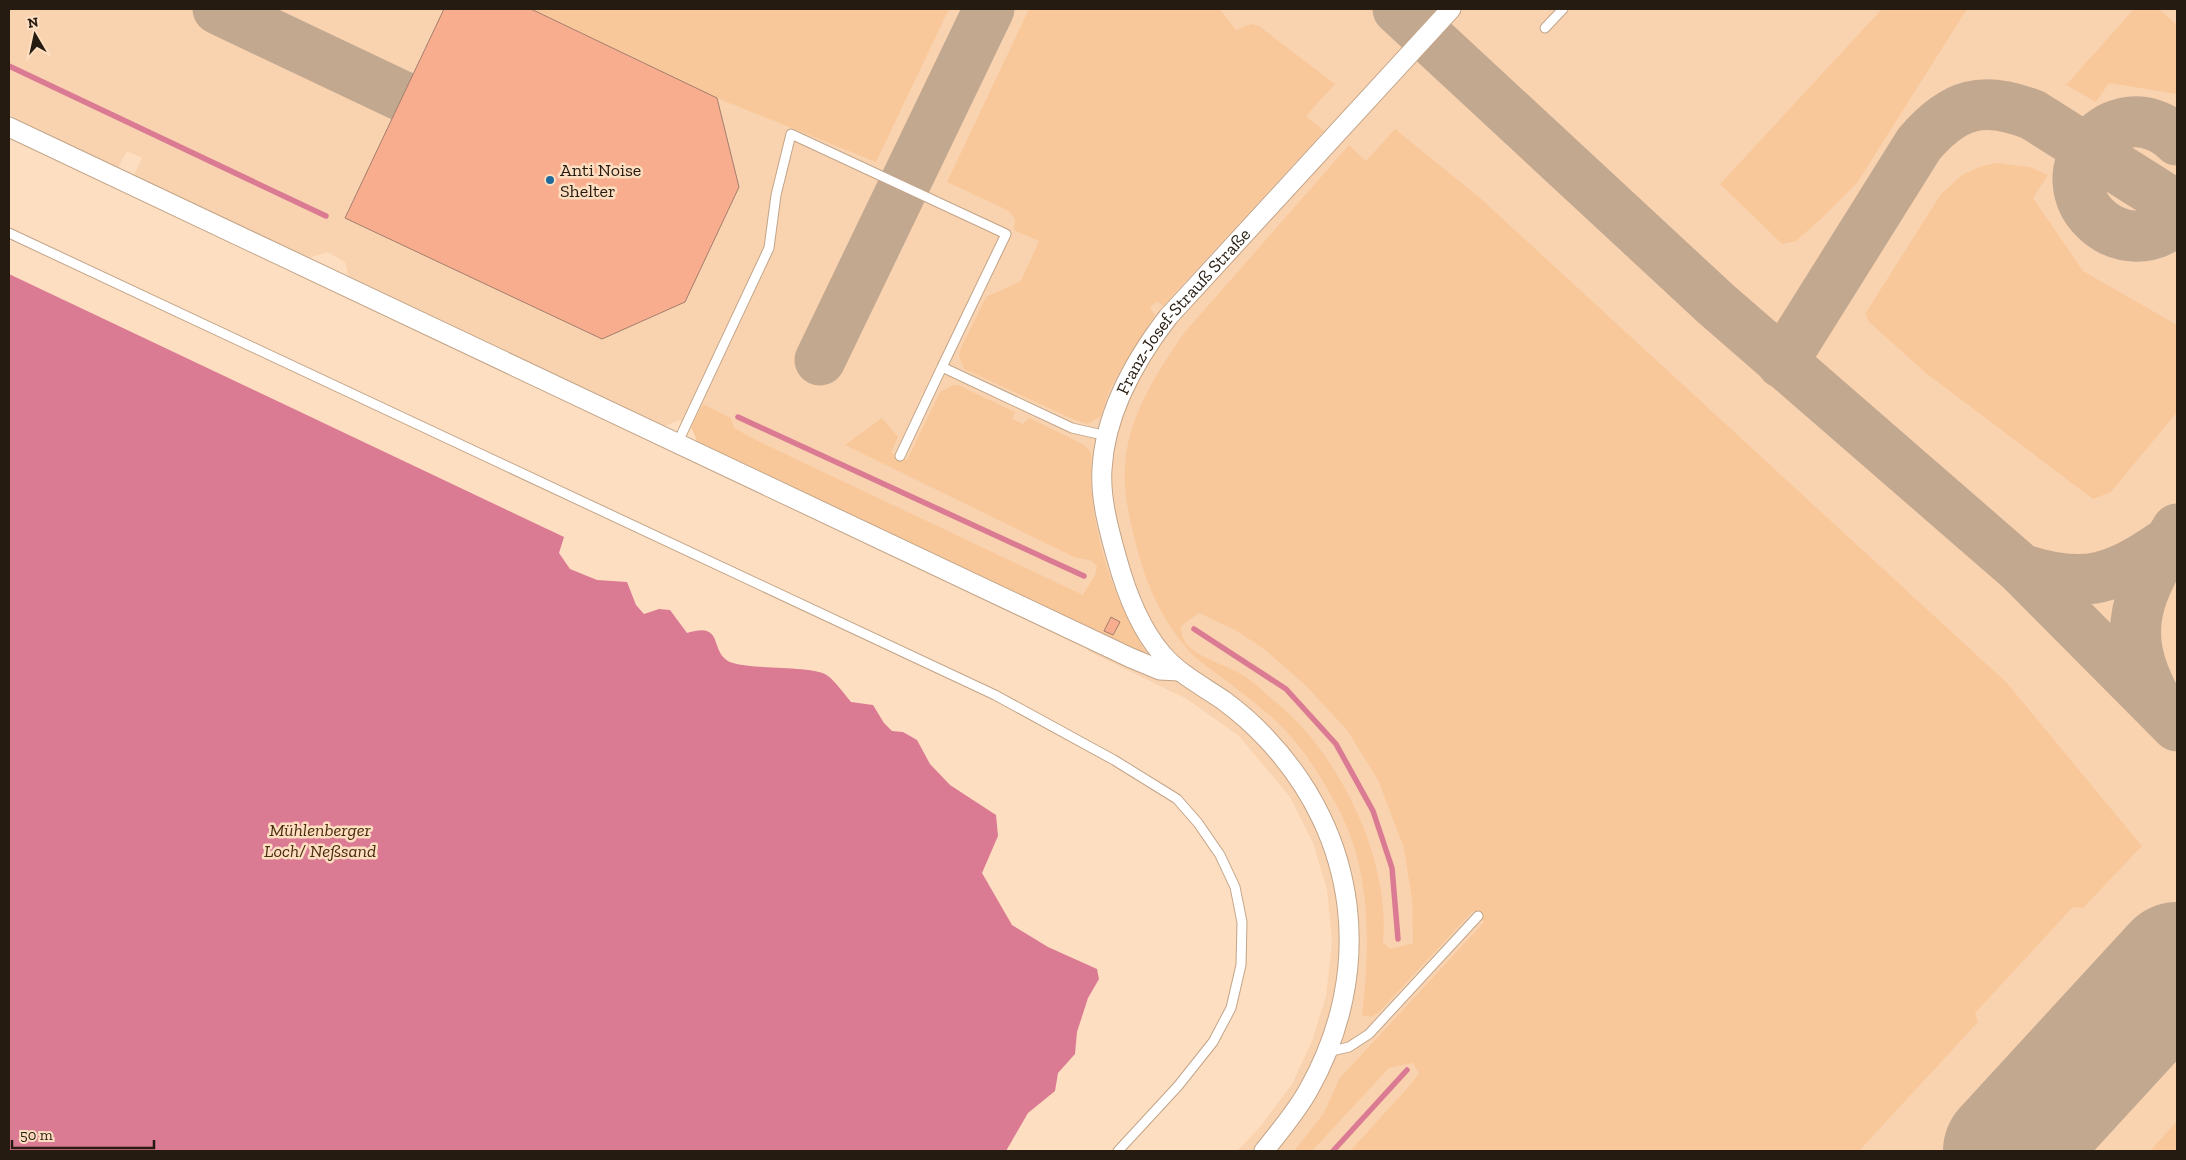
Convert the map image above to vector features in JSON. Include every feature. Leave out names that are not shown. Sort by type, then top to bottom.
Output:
[{"type":"street","name":"Franz-Josef-Strauß Straße","points":[[1180,672],[1153,642],[1133,606],[1123,581],[1102,492],[1101,470],[1107,436],[1124,387],[1141,356],[1168,317],[1451,9]]},
{"type":"street","points":[[9,127],[1131,658],[1160,670],[1180,672],[1233,708],[1281,754],[1306,788],[1330,838],[1345,888],[1350,945],[1342,1006],[1327,1052],[1308,1091],[1264,1151]]},
{"type":"lane","points":[[1546,28],[1563,9]]},
{"type":"lane","points":[[677,444],[769,248],[776,195],[791,134],[1006,234],[900,456]]},
{"type":"lane","points":[[9,233],[995,695],[1114,760],[1177,799],[1220,855],[1234,887],[1242,922],[1241,965],[1231,1008],[1213,1042],[1178,1086],[1118,1151]]},
{"type":"lane","points":[[942,367],[1072,428],[1107,436]]},
{"type":"lane","points":[[1327,1052],[1349,1047],[1370,1034],[1478,916]]},
{"type":"shaded area","points":[[9,9],[2177,9],[2177,1151],[1237,1151],[1260,1127],[1292,1084],[1312,1041],[1326,996],[1332,942],[1327,890],[1313,843],[1290,797],[1239,736],[1187,699],[1088,651],[1093,639],[695,426],[680,420],[665,426],[348,276],[345,262],[327,252],[309,258],[134,175],[142,158],[127,151],[118,168],[9,115]]},
{"type":"shaded area","points":[[531,9],[949,9],[876,162],[717,98]]},
{"type":"shaded area","points":[[1029,9],[1220,9],[1236,30],[1251,24],[1259,26],[1335,84],[1306,116],[1324,131],[1163,306],[1157,301],[1150,308],[1155,315],[1109,391],[1101,416],[1088,424],[1075,420],[964,369],[959,356],[960,350],[986,297],[1021,281],[1039,241],[1014,230],[1015,219],[1009,211],[947,182]]},
{"type":"shaded area","points":[[1882,9],[1967,9],[1857,183],[1796,241],[1782,244],[1720,184]]},
{"type":"shaded area","points":[[2134,9],[2159,9],[2177,25],[2177,94],[2109,83],[2096,102],[2066,85]]},
{"type":"shaded area","points":[[1395,129],[1480,198],[2006,682],[2142,846],[2083,908],[2073,907],[1975,1013],[1978,1022],[1859,1151],[1350,1151],[1419,1073],[1413,1063],[1389,1068],[1312,1151],[1294,1151],[1324,1113],[1339,1079],[1484,922],[1473,911],[1378,1013],[1371,1017],[1362,1016],[1365,989],[1366,909],[1357,856],[1348,831],[1323,781],[1299,746],[1280,724],[1193,655],[1172,629],[1152,592],[1138,552],[1126,500],[1125,467],[1131,431],[1137,413],[1154,380],[1184,333],[1349,145],[1366,161]],"holes":[[[1199,613],[1235,630],[1264,649],[1305,685],[1347,730],[1378,780],[1404,848],[1412,900],[1413,943],[1390,949],[1383,942],[1383,911],[1379,878],[1370,845],[1357,812],[1341,780],[1322,751],[1301,726],[1250,680],[1189,647],[1181,632],[1181,626]]]},
{"type":"shaded area","points":[[1996,163],[2030,167],[2048,175],[2033,198],[2083,271],[2177,325],[2177,412],[2111,492],[2093,499],[1927,374],[1869,322],[1865,314],[1941,194],[1962,175],[1979,167]]},
{"type":"shaded area","name":"Mühlenberger Loch/ Neßsand","points":[[9,274],[564,537],[559,553],[570,569],[597,580],[627,582],[636,605],[644,614],[659,609],[670,610],[687,633],[699,630],[707,631],[712,635],[720,653],[725,659],[733,663],[811,670],[828,676],[851,702],[873,705],[884,723],[892,731],[903,732],[917,740],[930,764],[950,785],[996,815],[998,836],[982,873],[1012,925],[1048,947],[1097,969],[1099,979],[1088,998],[1077,1032],[1075,1054],[1058,1073],[1055,1091],[1028,1113],[1006,1151],[9,1151]]},
{"type":"shaded area","points":[[953,385],[958,385],[1015,412],[1012,419],[1023,424],[1029,418],[1083,444],[1091,452],[1091,483],[1094,510],[1103,553],[1109,574],[1126,616],[1148,656],[698,443],[691,427],[703,404],[731,418],[734,428],[758,441],[1083,595],[1095,575],[1097,566],[1092,561],[1074,557],[845,445],[882,418],[898,437],[891,453],[907,460],[940,392]]},
{"type":"shaded area","points":[[2177,1121],[2177,1151],[2150,1151]]},
{"type":"building","name":"Anti Noise Shelter","points":[[444,9],[531,9],[717,98],[739,187],[685,302],[602,339],[345,218]]},
{"type":"building","points":[[1111,617],[1120,622],[1113,635],[1104,631]]},
{"type":"waterway","points":[[9,66],[326,216]]},
{"type":"waterway","points":[[738,417],[1084,576]]},
{"type":"waterway","points":[[1194,629],[1286,689],[1336,744],[1373,811],[1392,868],[1398,939]]},
{"type":"waterway","points":[[1333,1151],[1407,1070]]},
{"type":"taxiway","points":[[218,9],[465,126]]},
{"type":"taxiway","points":[[820,360],[989,9]]},
{"type":"taxiway","points":[[1398,9],[1716,304],[2021,569],[2177,726]]},
{"type":"taxiway","points":[[1782,363],[1919,144],[1945,119],[1957,112],[1970,107],[1999,105],[2033,115],[2177,206]]},
{"type":"taxiway","points":[[2177,140],[2160,127],[2146,123],[2132,122],[2110,128],[2101,134],[2090,146],[2080,167],[2079,188],[2086,207],[2099,222],[2116,232],[2136,236],[2157,232],[2177,219]]},
{"type":"taxiway","points":[[2156,700],[2144,675],[2137,652],[2135,631],[2143,592],[2152,572],[2177,529]]},
{"type":"taxiway","points":[[2021,569],[2044,576],[2064,579],[2083,580],[2100,577],[2134,564],[2171,540]]},
{"type":"runway","points":[[2007,1151],[2177,966]]},
{"type":"place","name":"Anti Noise Shelter","points":[[550,180]]}]
